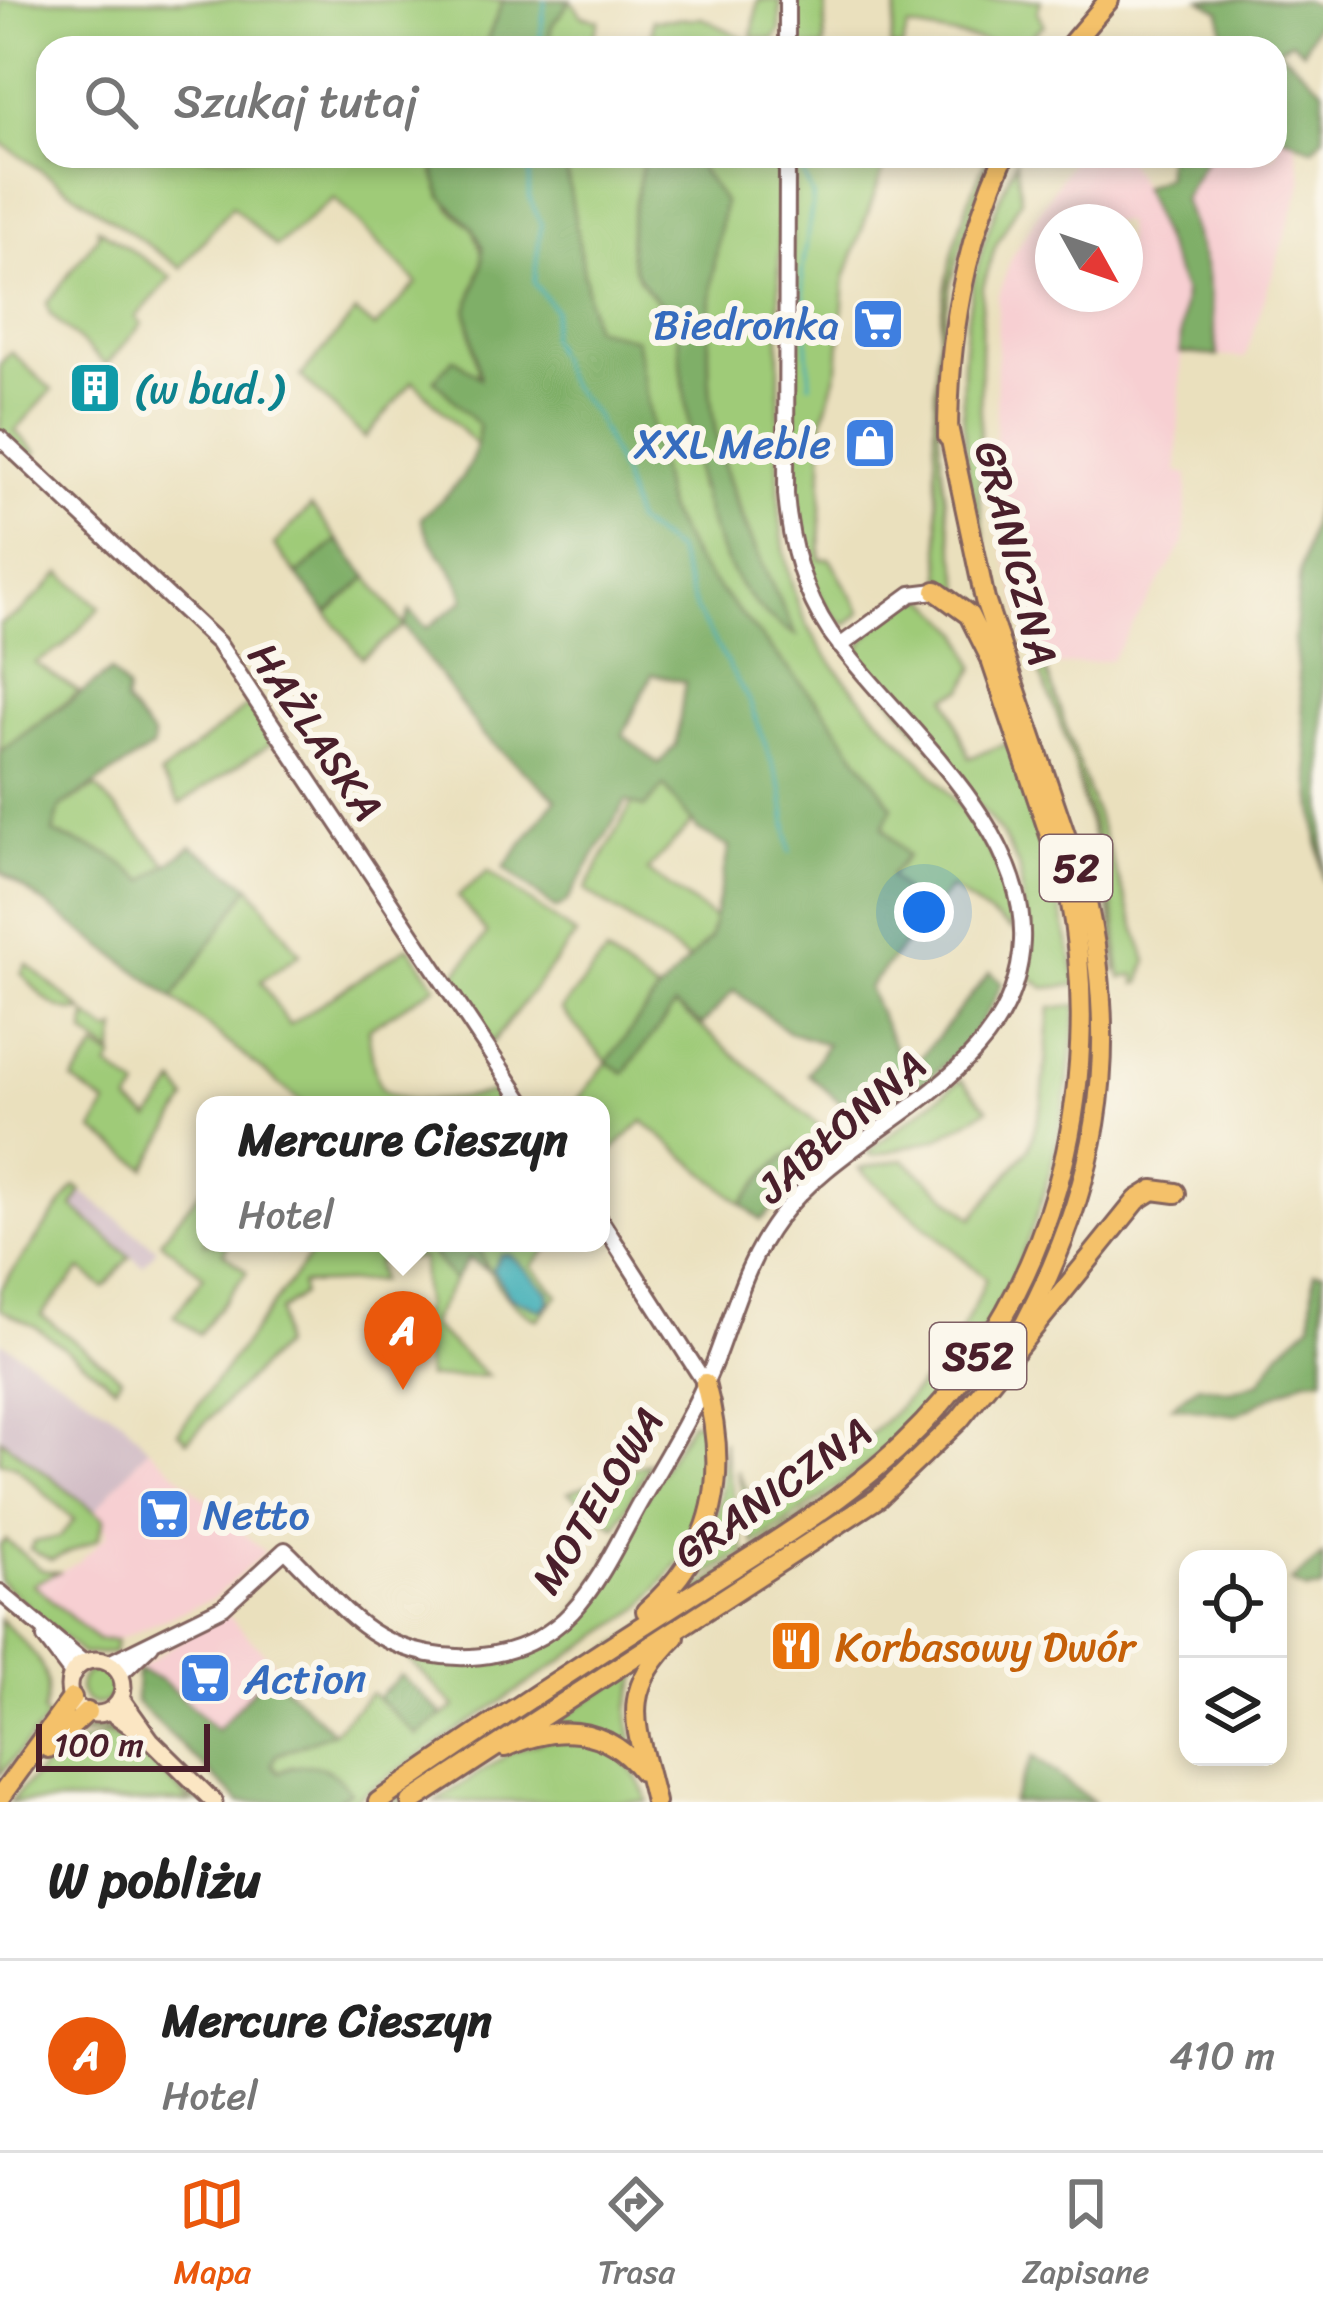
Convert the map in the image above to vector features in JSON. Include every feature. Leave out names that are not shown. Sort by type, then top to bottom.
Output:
[{"type":"highway","points":[[1078,36],[1109,0]]},
{"type":"highway","name":"GRANICZNA","points":[[378,1802],[870,1473],[932,1414],[981,1351],[1037,1246],[1074,1121],[1084,1018],[1069,892],[992,661],[952,507],[948,426],[961,283],[1000,168]]},
{"type":"highway","name":"GRANICZNA","points":[[411,1802],[878,1498],[947,1434],[1006,1358],[1053,1275],[1077,1210],[1098,1112],[1104,1030],[1095,938],[1084,890],[985,600],[948,426]]},
{"type":"highway","points":[[936,591],[969,615],[992,661]]},
{"type":"highway","points":[[1006,1358],[1137,1200],[1153,1190],[1176,1193]]},
{"type":"highway","points":[[597,1654],[672,1589],[694,1558],[717,1495],[716,1425],[705,1383]]},
{"type":"highway","points":[[689,1417],[704,1416],[716,1425]]},
{"type":"highway","points":[[653,1793],[635,1737],[638,1688],[659,1654],[713,1604]]},
{"type":"highway","points":[[0,1797],[72,1698]]},
{"type":"highway","points":[[17,1775],[105,1709]]},
{"type":"highway","points":[[462,1766],[524,1739],[581,1732],[619,1748],[653,1793]]},
{"type":"main road","points":[[105,1709],[115,1669],[78,1669],[72,1698],[105,1709],[151,1739],[214,1802]]},
{"type":"street","points":[[787,0],[787,36]]},
{"type":"street","points":[[787,168],[788,519],[803,582],[840,646],[911,594],[936,591]]},
{"type":"street","name":"HAŻLASKA","points":[[0,438],[218,643],[519,1096]]},
{"type":"street","name":"JABŁONNA","points":[[705,1383],[749,1264],[787,1208],[972,1055],[1011,996],[1022,923],[1018,892],[1001,846],[840,646]]},
{"type":"street","points":[[610,1235],[705,1383]]},
{"type":"street","points":[[686,1354],[704,1354],[720,1346]]},
{"type":"street","name":"MOTELOWA","points":[[115,1669],[159,1637],[224,1606],[285,1550],[375,1634],[408,1649],[442,1658],[510,1649],[551,1630],[592,1586],[705,1383]]},
{"type":"street","points":[[0,1592],[78,1669]]},
{"type":"shaded area","points":[[1287,137],[1294,140],[1303,181],[1245,358],[1218,356],[1206,268],[1183,199],[1200,168],[1287,168]]},
{"type":"shaded area","points":[[1067,168],[1131,168],[1156,214],[1184,293],[1177,471],[1188,474],[1184,543],[1111,660],[1036,668],[994,516],[998,295],[1012,256],[1035,219],[1035,312],[1143,312],[1143,204],[1044,204]]},
{"type":"shaded area","points":[[81,1191],[157,1249],[143,1266],[73,1207]]},
{"type":"shaded area","points":[[0,1341],[123,1420],[148,1448],[93,1513],[0,1438]]},
{"type":"shaded area","points":[[148,1448],[265,1552],[213,1599],[116,1640],[97,1641],[32,1584],[79,1562],[107,1535],[105,1520],[93,1513]]},
{"type":"shaded area","points":[[224,1611],[276,1665],[217,1730],[162,1680],[137,1670]]},
{"type":"green space","points":[[0,0],[503,0],[489,36],[36,36],[36,167],[0,142]]},
{"type":"green space","points":[[503,0],[571,0],[550,36],[489,36]]},
{"type":"green space","points":[[571,0],[582,16],[599,20],[594,36],[550,36]]},
{"type":"green space","points":[[758,0],[780,0],[776,36],[752,36]]},
{"type":"green space","points":[[796,0],[826,0],[824,36],[795,36]]},
{"type":"green space","points":[[898,0],[1041,0],[1037,12],[1044,25],[1031,36],[958,36],[908,27],[905,36],[892,36]]},
{"type":"green space","points":[[1201,0],[1305,0],[1323,10],[1303,51],[1292,41],[1287,44],[1287,36],[1223,36],[1220,11]]},
{"type":"green space","points":[[702,18],[740,36],[652,36],[653,20]]},
{"type":"green space","points":[[1287,57],[1323,89],[1323,137],[1313,149],[1287,137]]},
{"type":"green space","points":[[37,168],[436,168],[450,208],[473,228],[484,258],[467,311],[480,380],[478,447],[413,381],[365,438],[301,376],[356,312],[375,328],[417,283],[334,198],[276,247],[232,206],[181,268]]},
{"type":"green space","points":[[436,168],[566,168],[593,327],[636,339],[667,510],[698,565],[826,712],[893,807],[883,827],[907,856],[890,876],[927,917],[868,988],[896,1050],[916,1063],[990,972],[1002,983],[962,1047],[927,1080],[865,1124],[808,1074],[827,1044],[788,1032],[734,990],[702,1025],[675,1006],[624,1073],[607,1062],[658,993],[710,938],[729,847],[698,830],[664,786],[644,808],[626,801],[567,902],[556,909],[504,868],[556,799],[482,734],[404,626],[410,611],[427,628],[464,600],[421,518],[468,468],[479,426],[434,380],[454,358],[480,378],[467,311],[482,265],[482,246],[473,228],[442,197]],"holes":[[[652,674],[685,682],[676,745],[658,764],[623,735]]]},
{"type":"green space","points":[[566,168],[642,168],[631,225],[633,263],[641,281],[676,316],[698,486],[795,633],[747,527],[715,431],[709,332],[724,202],[700,168],[780,168],[778,472],[792,586],[824,652],[957,803],[985,843],[1004,885],[1012,930],[950,888],[927,917],[890,876],[907,856],[882,827],[892,807],[826,712],[698,565],[667,510],[636,340],[593,328]]},
{"type":"green space","points":[[642,168],[700,168],[724,202],[709,330],[714,426],[736,503],[796,635],[762,611],[735,577],[716,538],[692,448],[676,316],[640,280],[632,263],[631,226]]},
{"type":"green space","points":[[795,168],[885,168],[845,278],[838,367],[823,420],[820,559],[830,559],[861,612],[846,625],[821,597],[804,548],[790,413]]},
{"type":"green space","points":[[986,168],[950,285],[938,404],[943,482],[965,600],[942,576],[935,415],[942,309],[967,206]]},
{"type":"green space","points":[[1013,168],[1017,168],[1021,199],[995,247],[982,290],[979,495],[985,541],[979,542],[965,442],[964,348],[980,256]]},
{"type":"green space","points":[[1166,168],[1200,168],[1183,199],[1206,268],[1218,356],[1180,353],[1184,293],[1142,187],[1166,177]]},
{"type":"green space","points":[[98,228],[172,277],[136,317],[142,324],[106,365],[50,314],[47,303],[98,236]]},
{"type":"green space","points":[[11,352],[52,390],[15,431],[37,452],[30,458],[0,430],[0,364]]},
{"type":"green space","points":[[1323,475],[1323,882],[1294,640],[1300,572]]},
{"type":"green space","points":[[311,506],[338,540],[297,575],[274,545]]},
{"type":"green space","points":[[338,540],[368,577],[327,613],[297,575]]},
{"type":"green space","points":[[61,573],[100,607],[63,647],[35,663],[79,692],[0,752],[0,624],[20,613]]},
{"type":"green space","points":[[368,577],[404,626],[362,658],[327,613]]},
{"type":"green space","points":[[927,598],[961,632],[975,667],[964,689],[947,697],[969,758],[1008,743],[1048,862],[1077,985],[1045,988],[1029,976],[1020,869],[1002,834],[861,663],[858,652],[877,626],[907,604]]},
{"type":"green space","points":[[1046,669],[1147,961],[1140,983],[1136,984],[1135,975],[1121,978],[1118,953],[1116,973],[1099,855],[1109,891],[1106,870],[1040,674]]},
{"type":"green space","points":[[111,671],[127,690],[125,703],[153,737],[152,748],[60,807],[53,833],[110,855],[145,881],[192,846],[250,886],[173,998],[0,871],[0,752]]},
{"type":"green space","points":[[251,703],[276,740],[180,804],[160,775]]},
{"type":"green space","points":[[664,785],[693,822],[647,871],[714,918],[710,938],[689,960],[585,890],[632,803],[644,807]]},
{"type":"green space","points":[[96,787],[169,866],[145,881],[110,855],[53,833],[60,807]]},
{"type":"green space","points":[[488,871],[576,935],[492,1043],[450,981],[487,934],[458,896]]},
{"type":"green space","points":[[250,886],[300,954],[261,981],[289,1025],[409,946],[436,986],[368,1029],[380,1085],[397,1096],[294,1096],[173,998]]},
{"type":"green space","points":[[606,954],[658,993],[608,1062],[624,1072],[675,1005],[828,1133],[780,1162],[742,1204],[643,1121],[610,1152],[610,1096],[581,1096],[607,1062],[561,1010]]},
{"type":"green space","points":[[27,964],[83,1011],[48,1001],[21,973]]},
{"type":"green space","points":[[1088,971],[1094,971],[1094,1042],[1087,1111],[1072,1180],[1050,1246],[1021,1309],[941,1424],[890,1474],[823,1526],[400,1802],[390,1802],[924,1434],[1055,1219],[1084,1107]]},
{"type":"green space","points":[[1077,1005],[1060,1129],[1045,1189],[1026,1246],[970,1352],[932,1401],[887,1447],[754,1544],[737,1470],[762,1519],[860,1443],[922,1383],[970,1315],[986,1278],[859,1169],[903,1159],[973,1218],[1029,1148],[1042,1104],[1050,1008]]},
{"type":"green space","points":[[86,1015],[109,1032],[117,1028],[113,1055],[85,1034]]},
{"type":"green space","points":[[96,1048],[114,1058],[108,1067],[139,1089],[129,1103],[150,1119],[176,1083],[187,1100],[146,1168],[93,1130],[107,1105],[73,1081]]},
{"type":"green space","points":[[961,1080],[988,1109],[937,1139],[873,1156],[867,1152]]},
{"type":"green space","points":[[501,1090],[505,1096],[472,1096]]},
{"type":"green space","points":[[828,1133],[841,1144],[761,1220],[742,1204],[779,1162]]},
{"type":"green space","points":[[75,1186],[81,1191],[73,1207],[130,1257],[104,1288],[81,1269],[41,1315],[121,1377],[115,1386],[36,1327],[0,1309],[0,1289]]},
{"type":"green space","points":[[196,1196],[196,1252],[224,1252],[247,1272],[199,1334],[174,1316],[204,1276],[160,1241]]},
{"type":"green space","points":[[312,1252],[432,1252],[454,1281],[430,1325],[488,1376],[427,1378],[424,1342],[409,1342],[424,1307],[422,1258],[377,1261],[380,1281],[301,1284],[302,1294],[280,1311],[281,1346],[187,1441],[178,1432]]},
{"type":"green space","points":[[432,1252],[480,1252],[487,1270],[469,1258],[454,1281]]},
{"type":"green space","points":[[481,1252],[545,1252],[532,1266],[558,1295],[537,1320],[516,1305]]},
{"type":"green space","points":[[1314,1272],[1323,1272],[1323,1378],[1306,1379],[1236,1415],[1172,1406],[1199,1385],[1230,1391],[1260,1382],[1280,1351],[1311,1323]]},
{"type":"green space","points":[[703,1421],[713,1472],[693,1545],[641,1608],[351,1802],[334,1802],[350,1792],[293,1766],[279,1772],[272,1764],[275,1755],[333,1732],[371,1693],[417,1734],[455,1707],[404,1654],[450,1661],[491,1660],[529,1647],[569,1623],[691,1422]]},
{"type":"green space","points":[[0,1438],[105,1519],[98,1539],[51,1560],[30,1549],[34,1542],[60,1537],[74,1520],[14,1465],[0,1462]]},
{"type":"green space","points":[[723,1440],[744,1552],[674,1596],[714,1523],[722,1484]]},
{"type":"green space","points":[[650,1463],[616,1527],[568,1492]]},
{"type":"green space","points":[[6,1540],[42,1570],[58,1572],[33,1584],[97,1640],[116,1640],[114,1653],[82,1654],[0,1581],[0,1545]]},
{"type":"green space","points":[[1323,1555],[1323,1588],[1307,1590],[1291,1582]]},
{"type":"green space","points":[[0,1619],[31,1650],[44,1671],[47,1697],[43,1713],[47,1719],[0,1775]]},
{"type":"green space","points":[[641,1666],[628,1707],[633,1751],[575,1724],[549,1725]]},
{"type":"green space","points":[[97,1670],[109,1675],[114,1687],[109,1699],[97,1704],[85,1699],[80,1687],[85,1675]]},
{"type":"green space","points":[[137,1670],[162,1680],[217,1730],[269,1672],[333,1732],[276,1755],[272,1764],[279,1772],[319,1767],[335,1775],[350,1792],[334,1802],[240,1802],[136,1702]]},
{"type":"green space","points":[[401,1675],[443,1715],[417,1735],[377,1698]]},
{"type":"green space","points":[[96,1727],[128,1734],[142,1743],[204,1802],[197,1802],[125,1736],[106,1731],[76,1736]]},
{"type":"green space","points":[[107,1734],[135,1747],[191,1802],[10,1802],[69,1740],[76,1745]]},
{"type":"green space","points":[[548,1739],[611,1751],[632,1770],[648,1802],[435,1802],[511,1752]]},
{"type":"green space","points":[[1033,1756],[1093,1802],[1012,1802]]},
{"type":"water","points":[[501,1254],[511,1255],[548,1292],[549,1302],[541,1310],[510,1297],[492,1269]]},
{"type":"waterway","points":[[540,36],[545,0]]},
{"type":"waterway","points":[[529,168],[529,197],[541,224],[534,283],[555,310],[549,337],[565,379],[596,417],[622,475],[635,522],[676,551],[697,612],[750,703],[782,790],[790,852]]},
{"type":"waterway","points":[[801,169],[813,197],[802,274],[810,384]]},
{"type":"place","name":"Biedronka","points":[[878,324]]},
{"type":"place","name":"(w bud.)","points":[[95,388]]},
{"type":"place","name":"XXL Meble","points":[[870,443]]},
{"type":"place","name":"Mercure Cieszyn","points":[[403,1390]]},
{"type":"place","name":"Netto","points":[[164,1514]]},
{"type":"place","name":"Korbasowy Dwór","points":[[796,1646]]},
{"type":"place","name":"Action","points":[[205,1678]]}]
